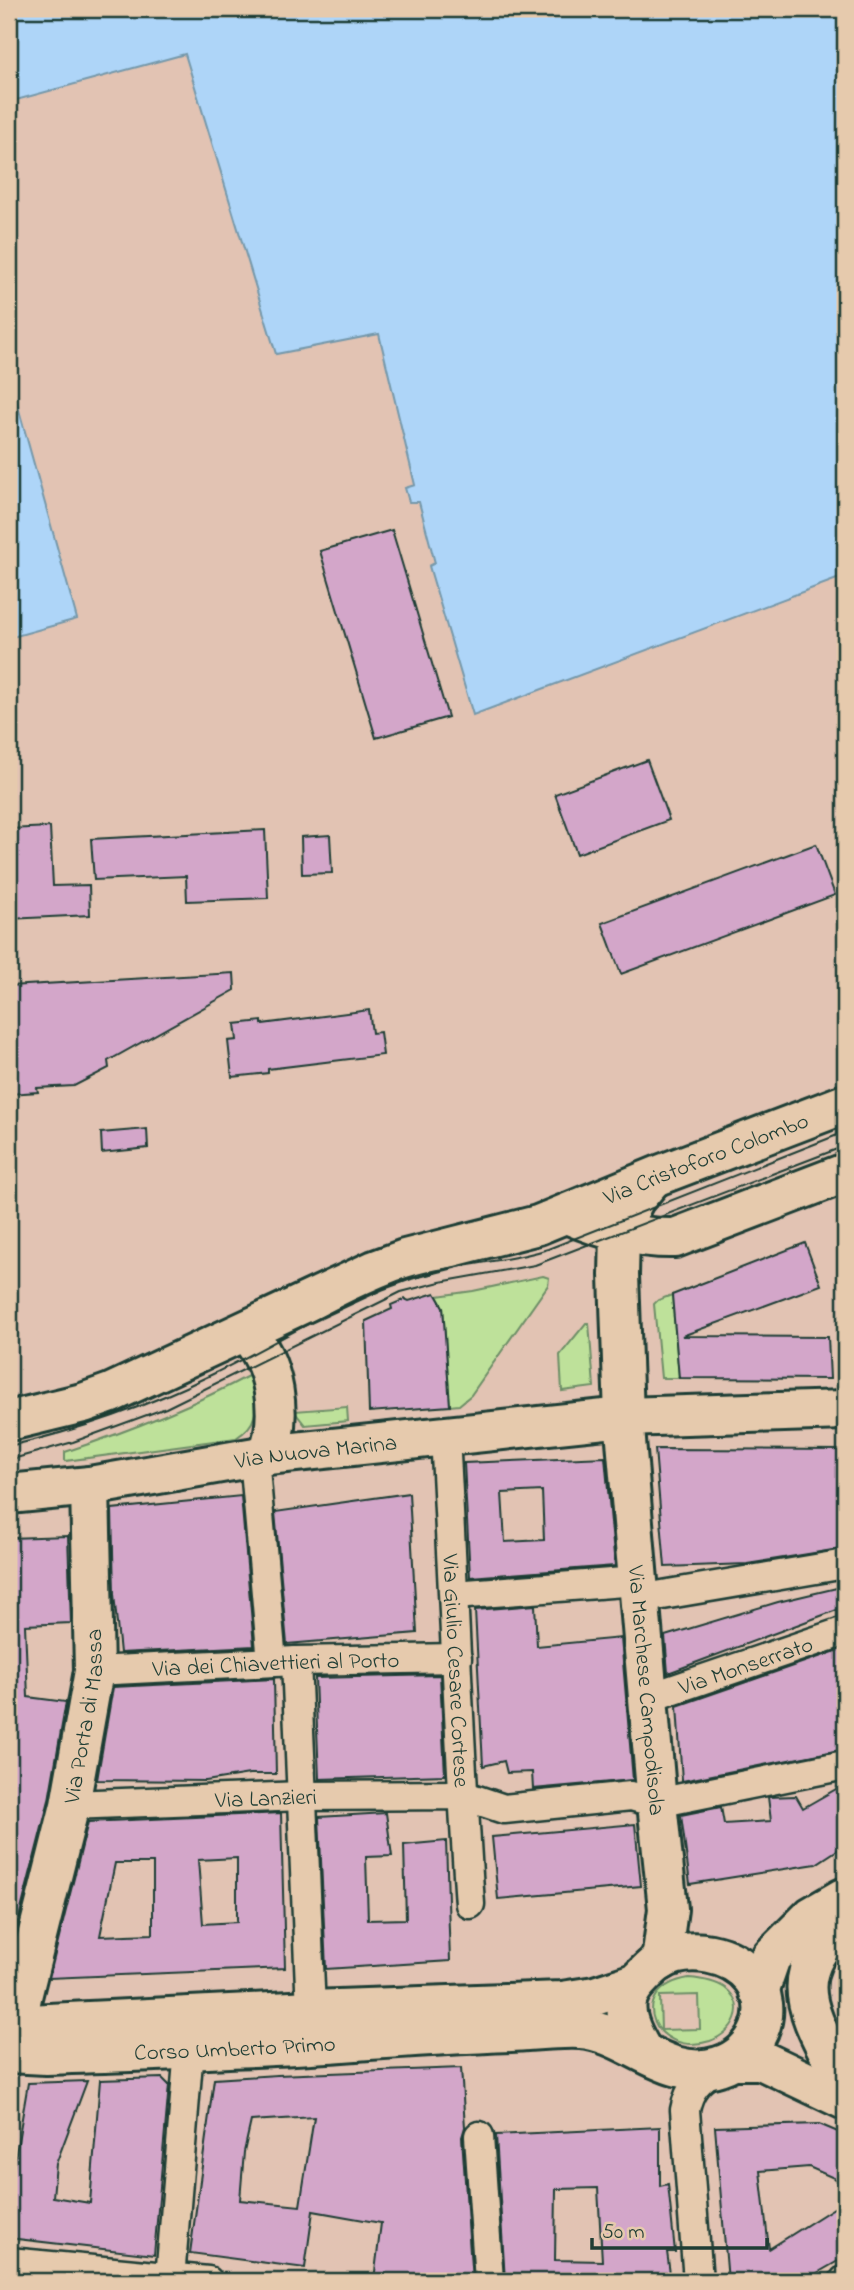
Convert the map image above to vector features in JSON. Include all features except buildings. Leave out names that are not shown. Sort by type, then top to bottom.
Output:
[{"type":"main road","name":"Via Cristoforo Colombo","points":[[567,1214],[845,1104]]},
{"type":"main road","points":[[620,1313],[632,1281],[643,1264],[675,1238],[845,1172]]},
{"type":"main road","points":[[620,1233],[631,1206],[652,1179]]},
{"type":"main road","points":[[9,1422],[111,1393],[333,1289],[405,1259],[508,1235],[567,1214],[620,1233],[675,1238]]},
{"type":"main road","name":"Via Marchese Campodisola","points":[[620,1233],[624,1417],[668,1909],[648,1972]]},
{"type":"main road","points":[[245,1332],[260,1350],[271,1382],[274,1432],[260,1456]]},
{"type":"main road","name":"Via Nuova Marina","points":[[9,1494],[90,1486],[260,1456],[624,1417],[845,1410]]},
{"type":"main road","name":"Via Porta di Massa","points":[[11,2045],[70,1805],[94,1671],[90,1486]]},
{"type":"main road","points":[[759,1992],[771,1957],[812,1916],[845,1897]]},
{"type":"main road","points":[[840,2066],[813,2022],[807,2004],[806,1987],[816,1953],[826,1937],[845,1918]]},
{"type":"main road","points":[[461,2019],[595,1996],[648,1972],[676,1954],[696,1952],[713,1955],[740,1967],[752,1978],[759,1992],[763,2023],[757,2038],[747,2050],[726,2063]]},
{"type":"main road","points":[[642,2050],[627,2019],[627,2000],[648,1972]]},
{"type":"main road","points":[[759,1992],[840,2066]]},
{"type":"main road","name":"Corso Umberto Primo","points":[[11,2045],[311,2010],[461,2019]]},
{"type":"main road","points":[[461,2019],[601,2032],[642,2050],[661,2062],[678,2067],[761,2060],[845,2099]]},
{"type":"main road","name":"Corso Umberto Primo","points":[[11,2045],[46,2055],[310,2044],[461,2019]]},
{"type":"street","name":"Via Giulio Cesare Cortese","points":[[445,1437],[462,1795],[470,1904]]},
{"type":"street","points":[[260,1456],[301,1796],[311,2010]]},
{"type":"street","points":[[454,1595],[638,1590],[845,1564]]},
{"type":"street","name":"Via Monserrato","points":[[648,1698],[845,1631]]},
{"type":"street","name":"Via dei Chiavettieri al Porto","points":[[94,1671],[284,1662],[457,1658]]},
{"type":"street","points":[[657,1803],[845,1765]]},
{"type":"street","name":"Via Lanzieri","points":[[70,1805],[301,1796],[462,1795],[504,1809],[631,1796],[657,1803]]},
{"type":"street","points":[[170,2277],[189,2049]]},
{"type":"street","points":[[698,2281],[685,2110],[688,2095],[699,2078],[726,2063]]},
{"type":"street","points":[[480,2136],[489,2281]]},
{"type":"street","points":[[9,2262],[208,2281]]},
{"type":"green space","points":[[543,1276],[549,1278],[548,1285],[471,1395],[459,1405],[450,1406],[443,1307],[437,1296]]},
{"type":"green space","points":[[672,1295],[679,1378],[661,1378],[654,1304]]},
{"type":"green space","points":[[586,1323],[589,1323],[594,1387],[562,1391],[560,1355]]},
{"type":"green space","points":[[252,1374],[254,1418],[245,1432],[236,1438],[65,1461],[65,1452],[160,1417]]},
{"type":"green space","points":[[347,1407],[348,1421],[305,1425],[294,1411]]},
{"type":"green space","points":[[689,1978],[712,1982],[725,1988],[736,2003],[735,2018],[725,2032],[710,2041],[690,2044],[674,2040],[662,2032],[654,2020],[652,2008],[657,1995],[669,1985]],"holes":[[[699,1995],[700,2029],[661,2030],[660,1996]]]},
{"type":"water","points":[[9,9],[845,9],[845,576],[473,715],[429,566],[435,563],[419,502],[409,502],[405,488],[415,485],[379,334],[276,354],[185,54],[9,102]]},
{"type":"water","points":[[9,374],[77,619],[9,638]]},
{"type":"tram line","points":[[9,1446],[88,1425],[139,1407],[188,1386],[351,1302],[398,1281],[416,1275],[548,1249],[845,1132]]},
{"type":"tram line","points":[[9,1460],[73,1442],[166,1408],[401,1292],[535,1265],[845,1146]]}]
